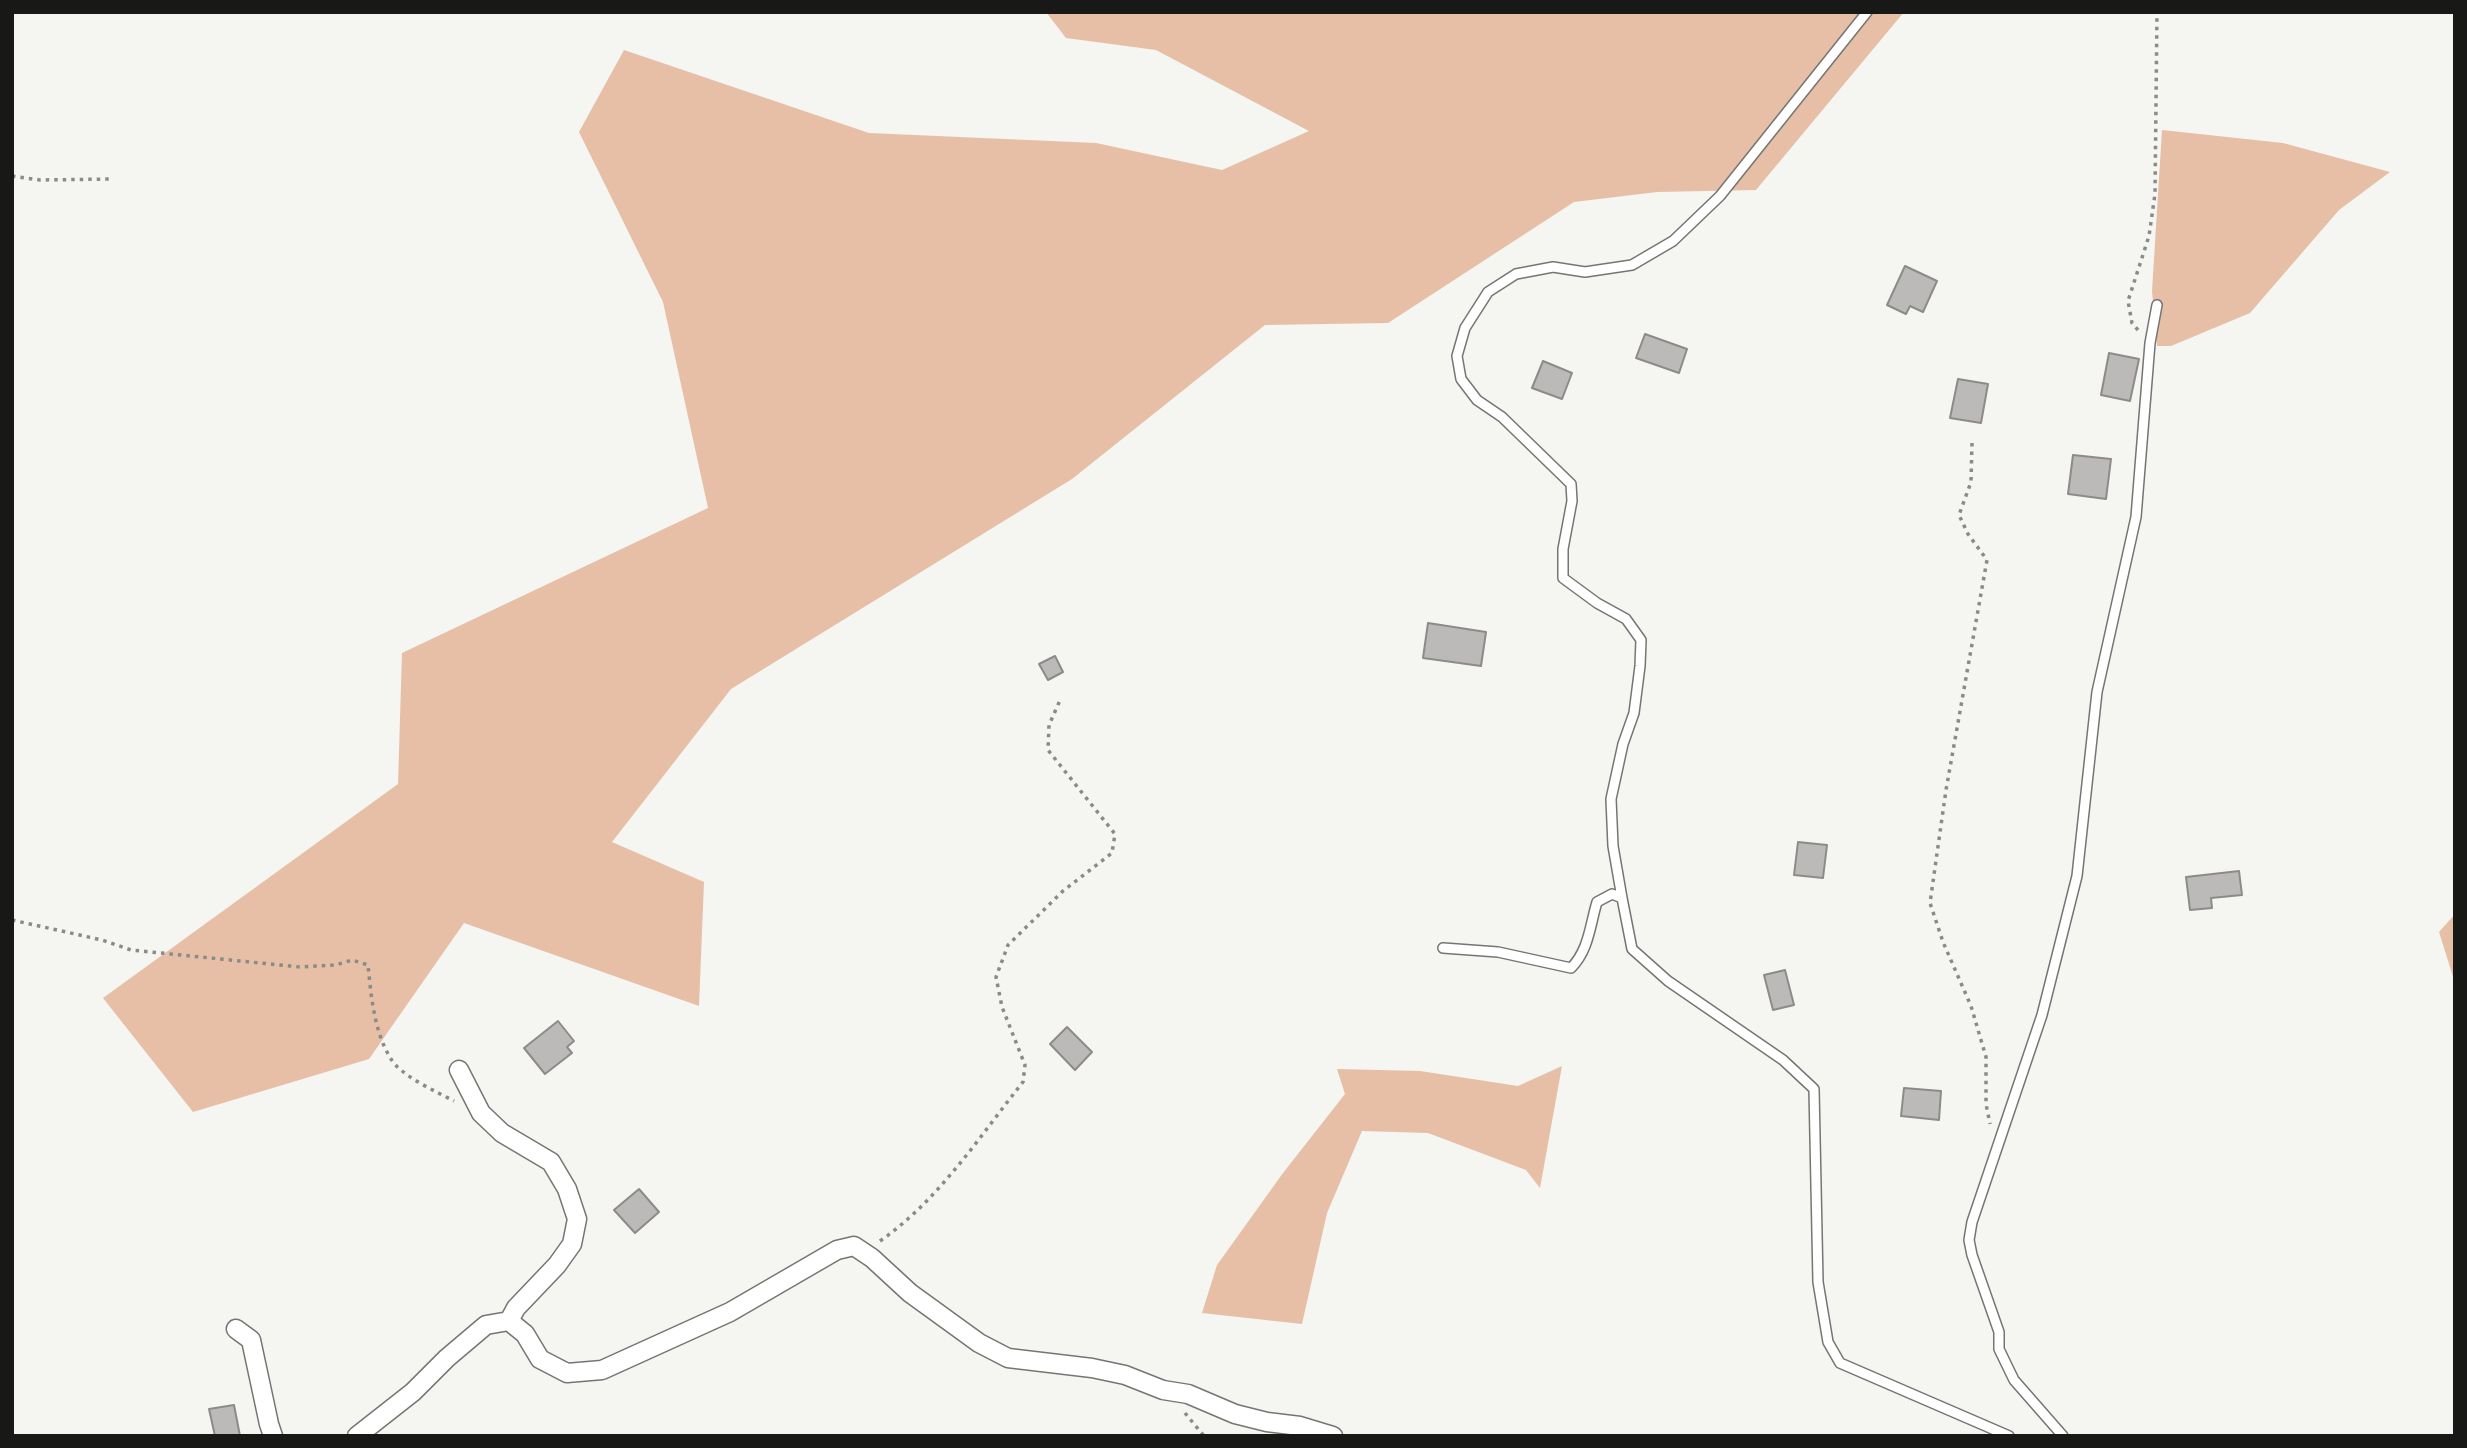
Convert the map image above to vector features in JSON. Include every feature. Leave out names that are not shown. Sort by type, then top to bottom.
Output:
[{"type":"street","points":[[459,1070],[481,1113],[502,1133],[551,1162],[567,1189],[577,1219],[572,1244],[557,1265],[516,1308],[509,1321]]},
{"type":"street","points":[[357,1436],[413,1392],[486,1325],[509,1321],[525,1334],[540,1359],[567,1373],[602,1370],[730,1312],[837,1250],[854,1246],[872,1258],[910,1293],[979,1343],[1008,1358],[1092,1368],[1125,1376],[1163,1390],[1188,1394],[1235,1414],[1300,1426],[1333,1436]]},
{"type":"street","points":[[236,1329],[251,1340],[268,1424],[273,1436]]},
{"type":"lane","points":[[1867,12],[1720,196],[1673,241],[1632,265],[1585,272],[1553,267],[1516,274],[1488,292],[1465,328],[1457,356],[1461,379],[1477,400],[1502,417],[1571,484],[1573,501],[1563,549],[1563,578],[1597,603],[1626,619],[1641,640],[1634,713],[1623,744],[1611,799],[1613,846],[1632,949],[1668,981],[1783,1060],[1814,1090],[1818,1282],[1828,1342],[1840,1363],[2009,1436]]},
{"type":"lane","points":[[2063,1436],[2014,1380],[2005,1363],[1999,1349],[1997,1325],[1969,1240],[1972,1222],[2042,1016],[2077,876],[2097,692],[2136,517],[2150,344],[2157,305]]},
{"type":"lane","points":[[1443,948],[1498,952],[1571,968],[1580,959],[1597,902],[1612,894],[1622,898]]},
{"type":"path","points":[[2150,344],[2132,323],[2128,301],[2149,236],[2155,194],[2157,12]]},
{"type":"path","points":[[12,176],[40,180],[113,179]]},
{"type":"path","points":[[1972,443],[1971,482],[1959,515],[1968,534],[1987,560],[1946,790],[1930,903],[1943,942],[1971,1006],[1986,1056],[1986,1104],[1996,1157]]},
{"type":"path","points":[[872,1258],[877,1243],[899,1228],[941,1186],[1023,1082],[1025,1065],[1002,1007],[996,977],[1008,945],[1063,891],[1112,853],[1115,834],[1048,750],[1049,725],[1061,698]]},
{"type":"path","points":[[12,920],[102,940],[131,950],[300,967],[336,965],[352,960],[368,964],[380,1033],[391,1061],[410,1076],[481,1113]]},
{"type":"shaded area","points":[[1046,12],[1904,12],[1756,190],[1657,192],[1574,202],[1388,323],[1265,325],[1072,479],[731,689],[612,842],[704,882],[699,1006],[464,923],[369,1059],[193,1112],[103,998],[398,784],[402,653],[708,508],[663,302],[579,132],[624,50],[869,133],[1096,143],[1222,170],[1309,131],[1156,50],[1066,38]]},
{"type":"shaded area","points":[[2162,130],[2283,143],[2390,172],[2339,210],[2250,313],[2171,346],[2157,346],[2152,291]]},
{"type":"shaded area","points":[[2455,914],[2455,983],[2439,932]]},
{"type":"shaded area","points":[[1562,1066],[1540,1188],[1526,1170],[1428,1133],[1362,1131],[1327,1213],[1302,1324],[1202,1313],[1217,1265],[1283,1173],[1345,1094],[1337,1069],[1420,1071],[1518,1086]]},
{"type":"building","points":[[1905,266],[1937,281],[1923,312],[1910,306],[1906,314],[1887,305]]},
{"type":"building","points":[[1645,334],[1687,349],[1679,373],[1636,358]]},
{"type":"building","points":[[2109,353],[2139,359],[2130,401],[2101,395]]},
{"type":"building","points":[[1543,361],[1572,373],[1562,399],[1532,388]]},
{"type":"building","points":[[1958,379],[1988,384],[1981,423],[1950,418]]},
{"type":"building","points":[[2073,455],[2111,459],[2106,499],[2068,494]]},
{"type":"building","points":[[1428,623],[1486,632],[1481,666],[1423,658]]},
{"type":"building","points":[[1055,656],[1063,672],[1048,680],[1039,664]]},
{"type":"building","points":[[1798,842],[1827,845],[1823,878],[1794,875]]},
{"type":"building","points":[[2239,871],[2242,895],[2211,898],[2212,908],[2190,910],[2186,877]]},
{"type":"building","points":[[1785,970],[1794,1005],[1773,1010],[1764,975]]},
{"type":"building","points":[[558,1021],[574,1041],[567,1047],[572,1053],[545,1074],[524,1048]]},
{"type":"building","points":[[1067,1027],[1092,1052],[1075,1070],[1050,1044]]},
{"type":"building","points":[[1904,1088],[1941,1091],[1939,1120],[1901,1116]]},
{"type":"building","points":[[639,1189],[659,1212],[635,1233],[614,1210]]},
{"type":"building","points":[[234,1405],[240,1436],[215,1436],[209,1409]]}]
